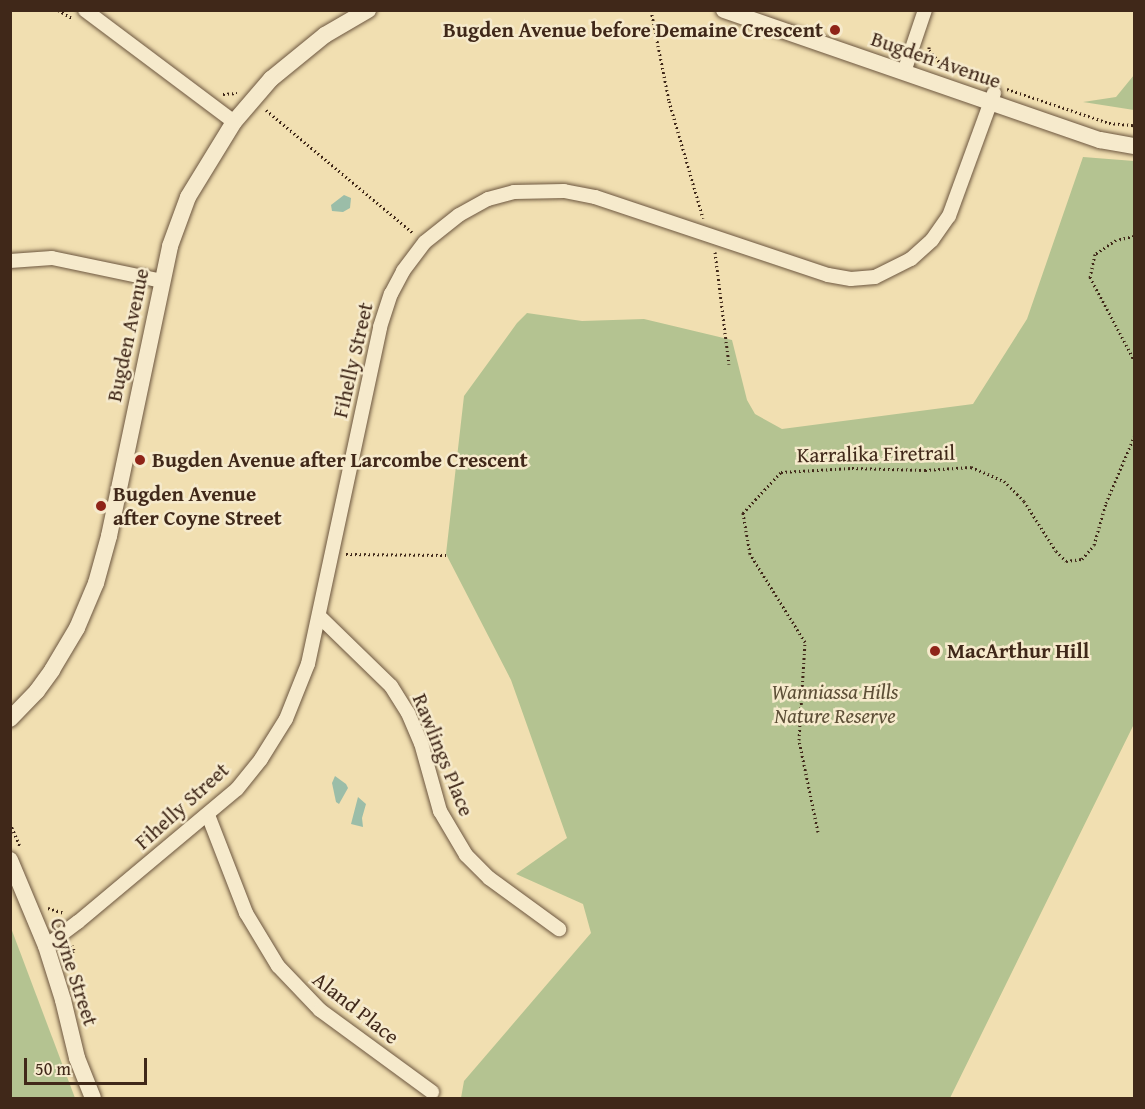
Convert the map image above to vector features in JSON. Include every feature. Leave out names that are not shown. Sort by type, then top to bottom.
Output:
[{"type":"street","points":[[85,10],[234,122]]},
{"type":"street","name":"Bugden Avenue","points":[[724,10],[994,94],[1101,136],[1134,146]]},
{"type":"street","name":"Bugden Avenue","points":[[752,10],[905,68]]},
{"type":"street","points":[[905,68],[925,10]]},
{"type":"street","name":"Bugden Avenue","points":[[10,719],[37,691],[52,670],[77,628],[96,582],[110,536],[170,246],[188,197],[234,122],[271,79],[325,35],[362,12]]},
{"type":"street","name":"Fihelly Street","points":[[46,945],[78,922],[237,789],[276,737],[302,683],[319,616],[380,327],[391,294],[425,242],[459,215],[488,199],[514,192],[564,191],[606,201],[828,275],[851,279],[875,277],[912,259],[932,240],[949,216],[994,94]]},
{"type":"street","name":"Bugden Avenue","points":[[1101,136],[1134,136]]},
{"type":"street","points":[[10,261],[52,258],[162,281]]},
{"type":"street","name":"Rawlings Place","points":[[319,616],[391,686],[408,713],[421,743],[440,811],[466,855],[489,878],[559,929]]},
{"type":"street","name":"Aland Place","points":[[208,815],[246,913],[278,966],[320,1010],[432,1092]]},
{"type":"street","name":"Coyne Street","points":[[10,860],[46,945],[63,1000],[77,1058],[93,1098]]},
{"type":"path","points":[[651,10],[669,100],[703,220],[694,218]]},
{"type":"path","points":[[873,43],[884,47],[900,45],[909,29],[931,36],[929,50],[941,66],[949,69]]},
{"type":"path","points":[[215,90],[229,95],[244,92]]},
{"type":"path","points":[[994,94],[1109,123],[1134,125]]},
{"type":"path","points":[[265,109],[412,232]]},
{"type":"path","points":[[1134,236],[1116,240],[1095,254],[1090,278],[1134,360]]},
{"type":"path","points":[[714,248],[729,364]]},
{"type":"path","name":"Karralika Firetrail","points":[[818,832],[799,740],[805,642],[750,554],[743,513],[781,472],[852,468],[925,470],[971,467],[1004,481],[1024,501],[1056,551],[1066,561],[1082,559],[1094,545],[1106,503],[1134,437]]},
{"type":"path","points":[[342,554],[446,555]]},
{"type":"path","points":[[42,903],[49,909],[66,913]]},
{"type":"green space","points":[[1134,75],[1134,110],[1083,102],[1116,97]]},
{"type":"green space","name":"Wanniassa Hills Nature Reserve","points":[[1083,157],[1134,161],[1134,724],[950,1098],[461,1098],[464,1081],[591,933],[583,904],[516,874],[567,838],[511,680],[446,554],[464,396],[517,323],[527,313],[582,321],[644,319],[732,340],[747,400],[755,414],[782,429],[973,404],[1027,319]]},
{"type":"green space","points":[[11,928],[75,1098],[11,1098]]},
{"type":"shaded area","points":[[344,195],[351,198],[350,208],[343,212],[332,211],[331,205]]},
{"type":"shaded area","points":[[335,776],[348,788],[339,804],[336,802],[332,783]]},
{"type":"shaded area","points":[[358,797],[366,804],[362,818],[363,827],[351,824]]},
{"type":"place","name":"Bugden Avenue before Demaine Crescent","points":[[835,30]]},
{"type":"place","name":"Bugden Avenue after Larcombe Crescent","points":[[140,460]]},
{"type":"place","name":"Bugden Avenue after Coyne Street","points":[[101,506]]},
{"type":"place","name":"MacArthur Hill","points":[[935,651]]}]
